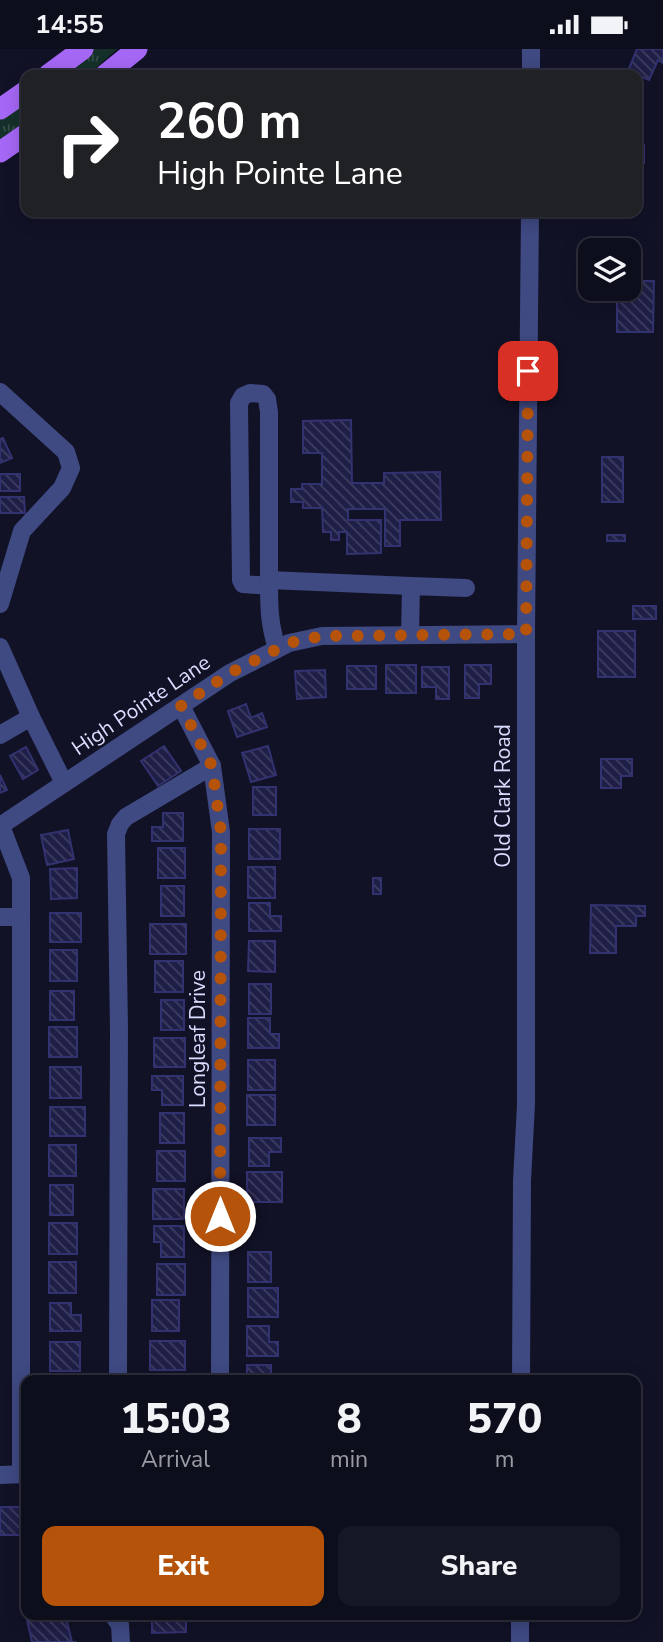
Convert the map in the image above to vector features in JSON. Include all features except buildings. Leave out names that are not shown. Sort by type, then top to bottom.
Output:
[{"type":"main road","points":[[55,70],[83,49]]},
{"type":"main road","points":[[111,70],[137,49]]},
{"type":"main road","points":[[0,109],[21,94]]},
{"type":"main road","points":[[0,152],[21,137]]},
{"type":"street","points":[[531,49],[531,70]]},
{"type":"street","name":"Old Clark Road","points":[[521,1375],[522,1181],[526,1104],[530,217]]},
{"type":"street","points":[[0,392],[66,452],[71,468],[62,488],[22,531],[0,604]]},
{"type":"street","points":[[277,649],[271,627],[269,583],[269,412],[267,399],[263,394],[250,393],[243,396],[239,403],[239,544],[243,584],[269,583],[466,587]]},
{"type":"street","points":[[410,635],[411,586]]},
{"type":"street","name":"High Pointe Lane","points":[[0,826],[230,673],[289,643],[322,636],[526,634]]},
{"type":"street","points":[[0,647],[64,783]]},
{"type":"street","name":"Longleaf Drive","points":[[181,706],[212,766],[221,832],[220,1375]]},
{"type":"street","points":[[0,735],[31,717]]},
{"type":"street","points":[[118,1375],[117,834],[120,824],[127,817],[212,766]]},
{"type":"street","points":[[0,826],[21,878],[23,1375]]},
{"type":"street","points":[[0,918],[21,918]]},
{"type":"street","points":[[0,1475],[21,1474]]},
{"type":"street","points":[[116,1620],[120,1625],[121,1642]]},
{"type":"street","points":[[520,1620],[520,1642]]},
{"type":"green space","points":[[94,49],[117,49],[94,70],[67,70]]},
{"type":"green space","points":[[21,103],[21,128],[0,143],[0,118]]},
{"type":"route","points":[[220,1216],[221,832],[212,766],[181,706],[230,673],[289,643],[322,636],[526,634],[528,371]]}]
